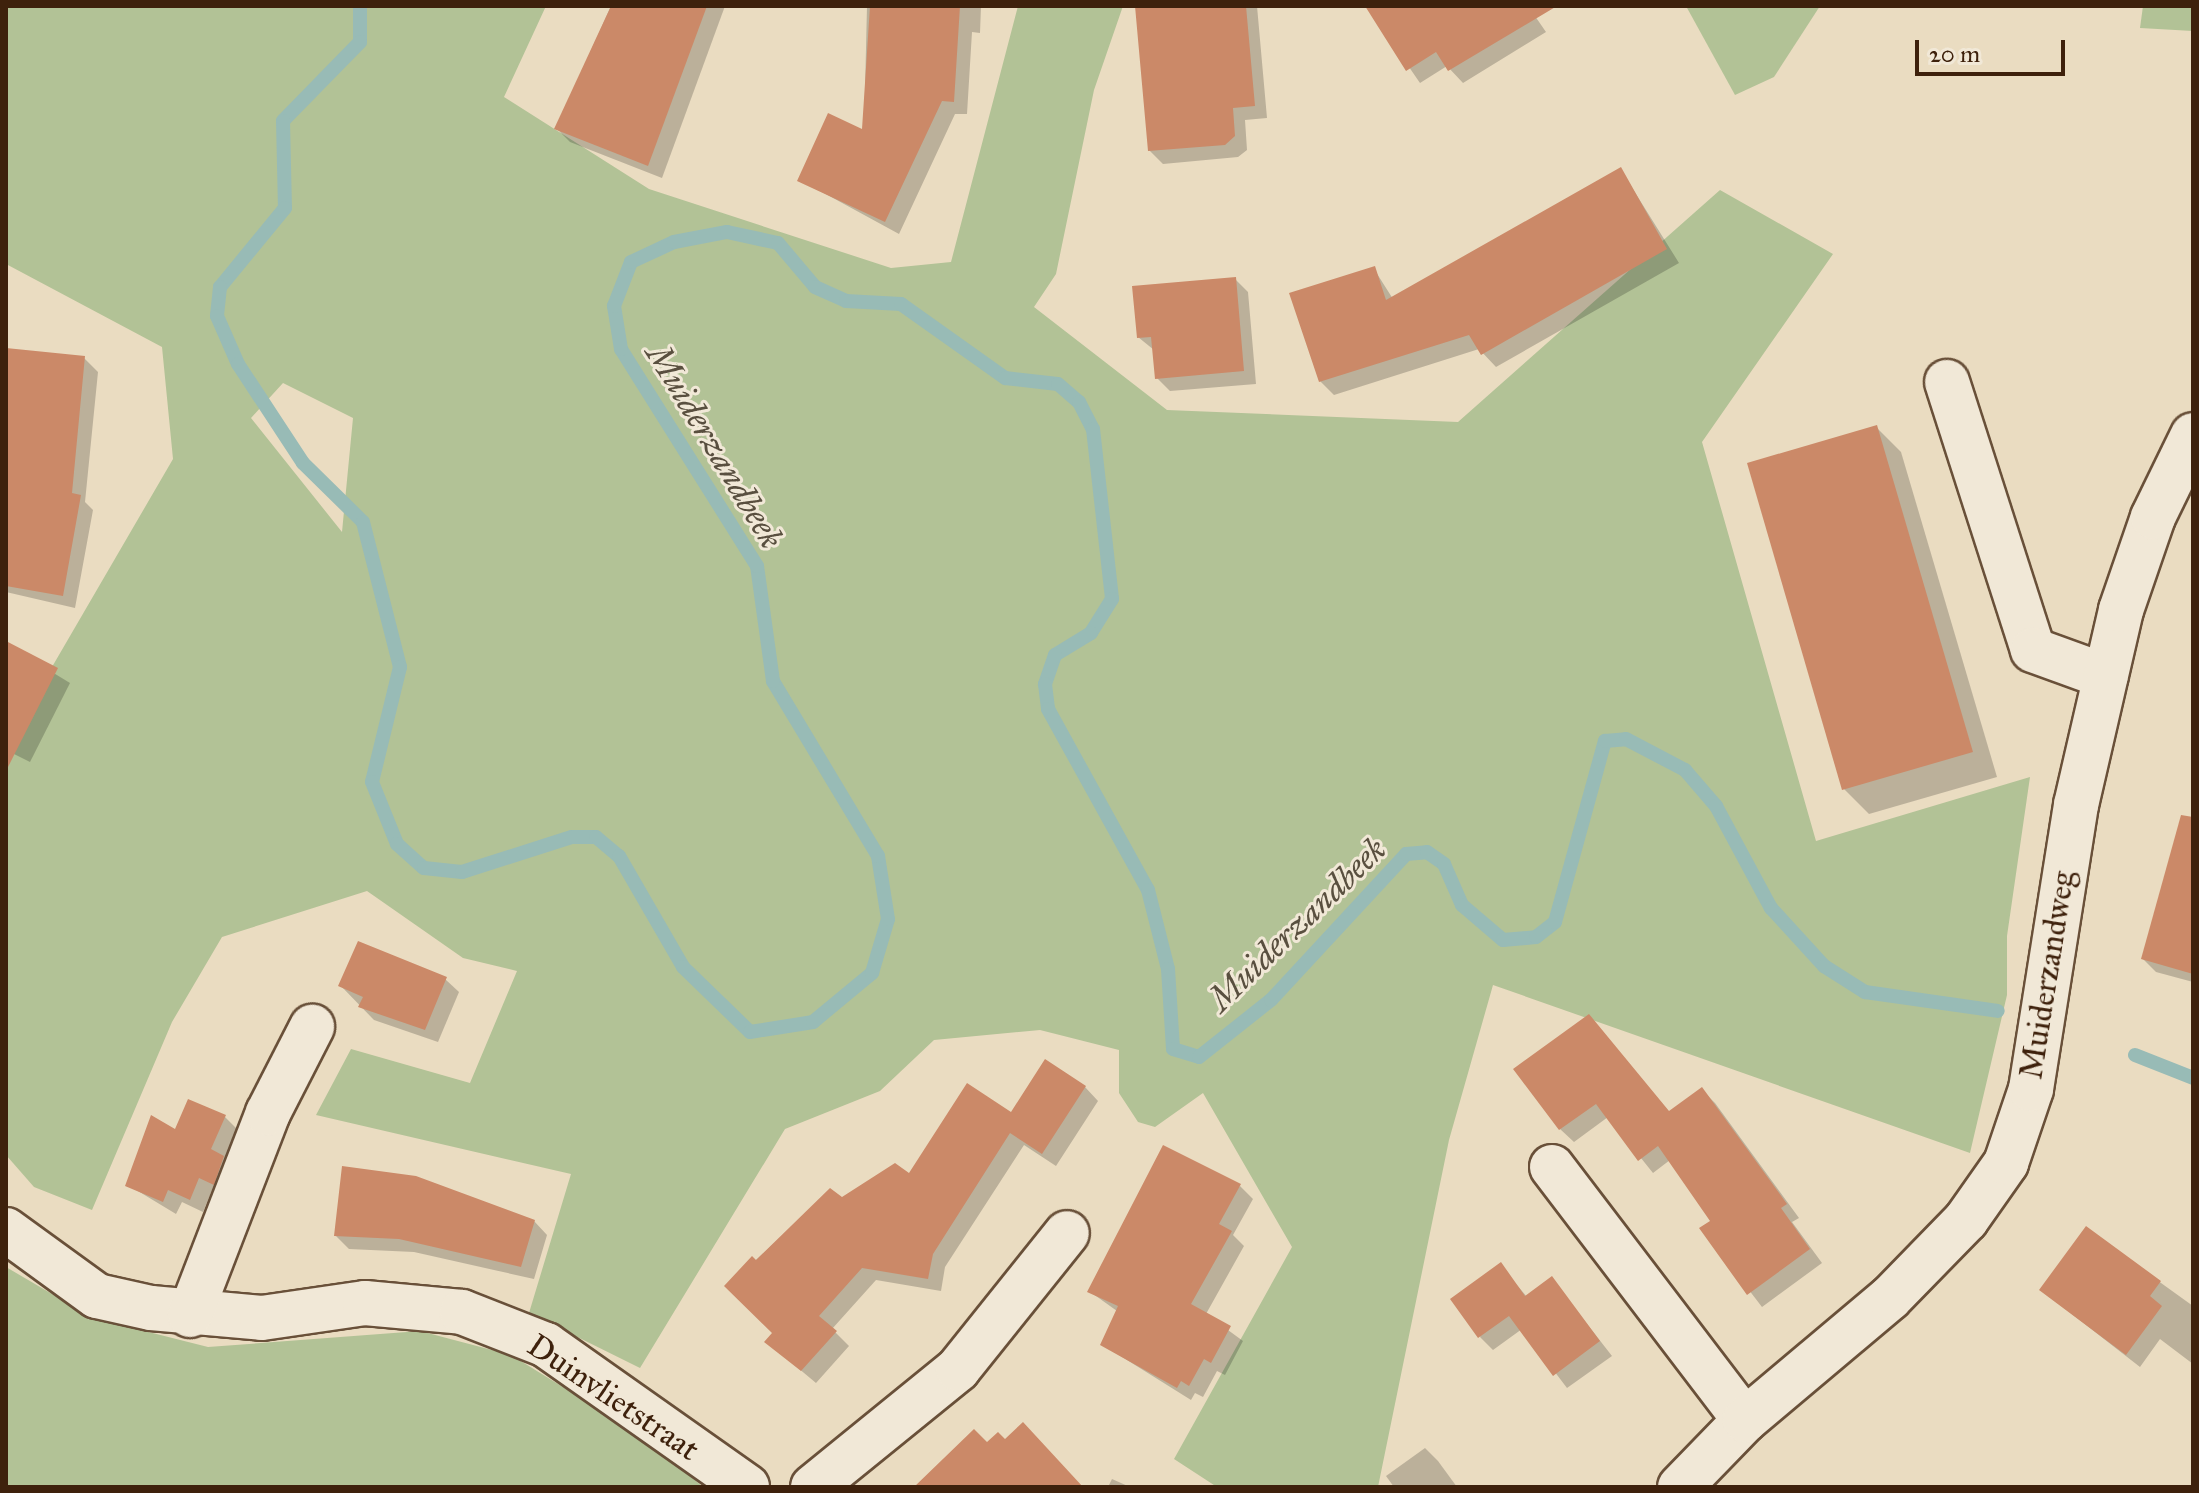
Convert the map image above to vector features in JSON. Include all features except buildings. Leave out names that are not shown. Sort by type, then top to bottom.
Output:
[{"type":"street","points":[[1947,382],[2033,650],[2105,676]]},
{"type":"street","name":"Muiderzandweg","points":[[1680,1487],[1745,1420],[1890,1298],[1966,1220],[2006,1163],[2031,1089],[2105,676],[2153,517],[2193,435]]},
{"type":"street","points":[[190,1315],[268,1113],[312,1027]]},
{"type":"street","points":[[1552,1167],[1745,1420]]},
{"type":"street","name":"Duinvlietstraat","points":[[6,1230],[97,1296],[190,1315],[262,1318],[365,1303],[462,1312],[546,1345],[747,1487]]},
{"type":"street","points":[[813,1487],[958,1369],[1067,1233]]},
{"type":"green space","points":[[6,6],[546,6],[504,97],[649,189],[891,268],[951,262],[1018,6],[1123,6],[1094,90],[1056,274],[1034,307],[1167,410],[1458,422],[1720,190],[1833,254],[1702,442],[1816,841],[2030,777],[2007,936],[2007,995],[1970,1153],[1493,985],[1449,1140],[1378,1487],[1217,1487],[1174,1459],[1292,1247],[1203,1093],[1155,1127],[1138,1122],[1119,1093],[1119,1050],[1040,1030],[934,1040],[880,1091],[785,1129],[640,1368],[529,1313],[571,1174],[316,1115],[351,1049],[470,1083],[517,971],[463,958],[367,891],[222,937],[172,1022],[92,1210],[34,1187],[6,1155],[6,746],[173,459],[162,347],[6,264]],"holes":[[[283,383],[353,418],[342,532],[251,418]]]},
{"type":"green space","points":[[1686,6],[1820,6],[1774,77],[1735,95]]},
{"type":"green space","points":[[2143,6],[2193,6],[2193,31],[2140,28]]},
{"type":"green space","points":[[6,1267],[93,1318],[208,1347],[420,1331],[511,1355],[644,1437],[703,1487],[6,1487]]},
{"type":"waterway","name":"Muiderzandbeek","points":[[360,6],[360,42],[283,121],[285,208],[220,287],[217,316],[238,364],[303,463],[363,522],[400,667],[372,782],[397,844],[424,868],[462,872],[572,837],[596,837],[619,856],[683,967],[750,1032],[813,1022],[872,973],[888,919],[878,856],[773,681],[757,566],[621,349],[614,306],[631,262],[674,242],[727,232],[778,243],[815,287],[846,301],[901,304],[1005,378],[1058,384],[1079,402],[1093,429],[1112,599],[1091,633],[1055,655],[1045,684],[1048,709],[1148,890],[1168,969],[1173,1049],[1199,1057],[1271,1000],[1406,854],[1427,852],[1444,864],[1462,905],[1503,940],[1536,937],[1555,922],[1605,741],[1626,739],[1685,770],[1716,806],[1771,908],[1824,966],[1865,992],[1998,1011]]},
{"type":"waterway","name":"Muiderzandbeek","points":[[2135,1055],[2193,1078]]}]
